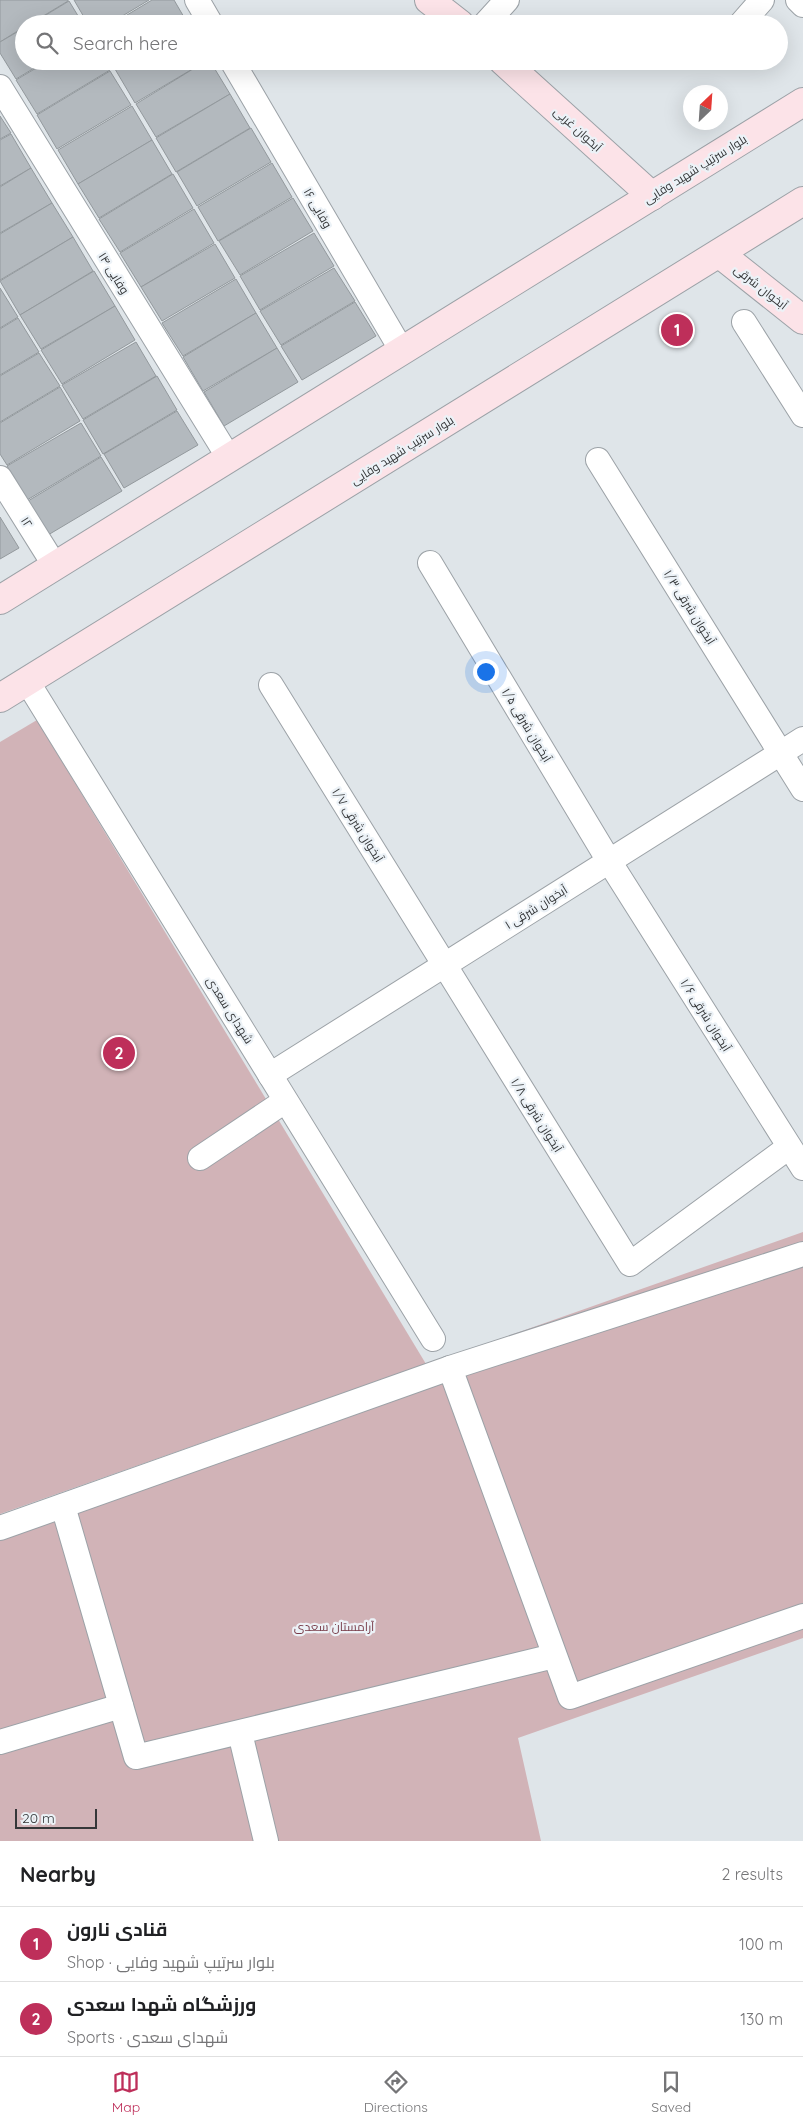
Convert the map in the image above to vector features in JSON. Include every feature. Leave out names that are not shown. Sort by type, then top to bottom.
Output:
[{"type":"main road","points":[[429,0],[448,15]]},
{"type":"main road","name":"آبخوان غربی","points":[[513,70],[652,196]]},
{"type":"main road","name":"بلوار سرتیپ شهید وفایی","points":[[0,600],[803,102]]},
{"type":"main road","name":"بلوار سرتیپ شهید وفایی","points":[[0,698],[803,201]]},
{"type":"main road","name":"آبخوان شرقی","points":[[720,254],[803,320]]},
{"type":"street","points":[[197,0],[206,15]]},
{"type":"street","points":[[493,15],[507,0]]},
{"type":"street","points":[[749,15],[762,0]]},
{"type":"street","points":[[798,0],[803,5]]},
{"type":"street","name":"وفایی ۱۶","points":[[237,70],[402,351]]},
{"type":"street","name":"وفایی ۱۴","points":[[0,87],[229,458]]},
{"type":"street","points":[[744,322],[803,414]]},
{"type":"street","name":"آبخوان شرقی ۱/۳","points":[[598,460],[803,789]]},
{"type":"street","name":"۱۲","points":[[0,478],[55,566]]},
{"type":"street","name":"آبخوان شرقی ۱/۵","points":[[430,563],[609,861]]},
{"type":"street","name":"شهدای سعدی","points":[[27,681],[433,1339]]},
{"type":"street","name":"آبخوان شرقی ۱/۷","points":[[271,685],[445,965]]},
{"type":"street","name":"آبخوان شرقی ۱","points":[[270,1075],[803,739]]},
{"type":"street","name":"آبخوان شرقی ۱/۶","points":[[609,861],[803,1168]]},
{"type":"street","name":"آبخوان شرقی ۱/۸","points":[[445,965],[630,1264],[790,1147]]},
{"type":"street","points":[[200,1158],[285,1101]]},
{"type":"street","points":[[0,1528],[450,1368],[803,1254]]},
{"type":"street","points":[[450,1368],[570,1698],[803,1616]]},
{"type":"street","points":[[63,1506],[136,1757],[554,1656]]},
{"type":"street","points":[[0,1742],[121,1706]]},
{"type":"street","points":[[240,1733],[266,1841]]},
{"type":"green space","points":[[37,720],[426,1364],[0,1514],[0,742]]},
{"type":"green space","name":"آرامستان سعدی","points":[[803,1232],[803,1638],[518,1738],[541,1841],[0,1841],[0,1515]]},
{"type":"building","points":[[0,0],[68,0],[45,15],[15,15],[15,33],[0,42]]},
{"type":"building","points":[[74,0],[149,0],[124,15],[83,15]]},
{"type":"building","points":[[152,0],[174,0],[183,15],[127,15]]},
{"type":"building","points":[[69,1],[78,15],[46,15]]},
{"type":"building","points":[[15,33],[15,70],[31,70],[16,79],[0,53],[0,42]]},
{"type":"building","points":[[33,70],[110,70],[37,114],[16,80]]},
{"type":"building","points":[[116,70],[191,70],[135,103]]},
{"type":"building","points":[[191,70],[215,70],[230,94],[156,137],[136,104]]},
{"type":"building","points":[[110,71],[131,105],[57,149],[37,115]]},
{"type":"building","points":[[230,94],[250,128],[176,172],[156,138]]},
{"type":"building","points":[[132,106],[152,140],[78,184],[58,150]]},
{"type":"building","points":[[0,116],[11,133],[0,139]]},
{"type":"building","points":[[251,128],[271,162],[197,206],[177,172]]},
{"type":"building","points":[[11,134],[31,168],[0,186],[0,140]]},
{"type":"building","points":[[152,140],[172,174],[99,218],[78,184]]},
{"type":"building","points":[[272,163],[292,197],[218,241],[198,207]]},
{"type":"building","points":[[31,168],[52,203],[0,233],[0,187]]},
{"type":"building","points":[[173,174],[193,208],[120,252],[99,219]]},
{"type":"building","points":[[293,198],[313,231],[240,275],[219,241]]},
{"type":"building","points":[[52,203],[73,237],[0,280],[0,234]]},
{"type":"building","points":[[194,209],[214,243],[141,287],[120,253]]},
{"type":"building","points":[[314,233],[334,266],[260,310],[240,276]]},
{"type":"building","points":[[73,237],[93,271],[20,315],[0,281]]},
{"type":"building","points":[[215,244],[235,278],[162,321],[141,287]]},
{"type":"building","points":[[334,268],[355,301],[281,345],[260,311]]},
{"type":"building","points":[[94,271],[115,306],[41,349],[20,315]]},
{"type":"building","points":[[236,279],[256,313],[183,356],[162,323]]},
{"type":"building","points":[[0,288],[18,317],[0,328]]},
{"type":"building","points":[[355,302],[376,336],[302,380],[281,346]]},
{"type":"building","points":[[115,306],[135,340],[62,384],[41,350]]},
{"type":"building","points":[[256,313],[277,348],[203,391],[183,357]]},
{"type":"building","points":[[18,318],[39,352],[0,375],[0,329]]},
{"type":"building","points":[[136,342],[156,376],[83,419],[62,385]]},
{"type":"building","points":[[277,348],[298,382],[224,426],[204,392]]},
{"type":"building","points":[[39,353],[60,386],[0,422],[0,376]]},
{"type":"building","points":[[157,376],[177,410],[103,454],[83,420]]},
{"type":"building","points":[[60,387],[80,421],[7,465],[0,454],[0,423]]},
{"type":"building","points":[[177,411],[198,445],[124,488],[104,454]]},
{"type":"building","points":[[81,423],[101,456],[27,500],[7,466]]},
{"type":"building","points":[[101,457],[122,491],[48,535],[28,501]]},
{"type":"building","points":[[0,517],[19,548],[0,559]]},
{"type":"place","name":"قنادی نارون","points":[[677,330]]},
{"type":"place","name":"ورزشگاه شهدا سعدی","points":[[119,1053]]}]
